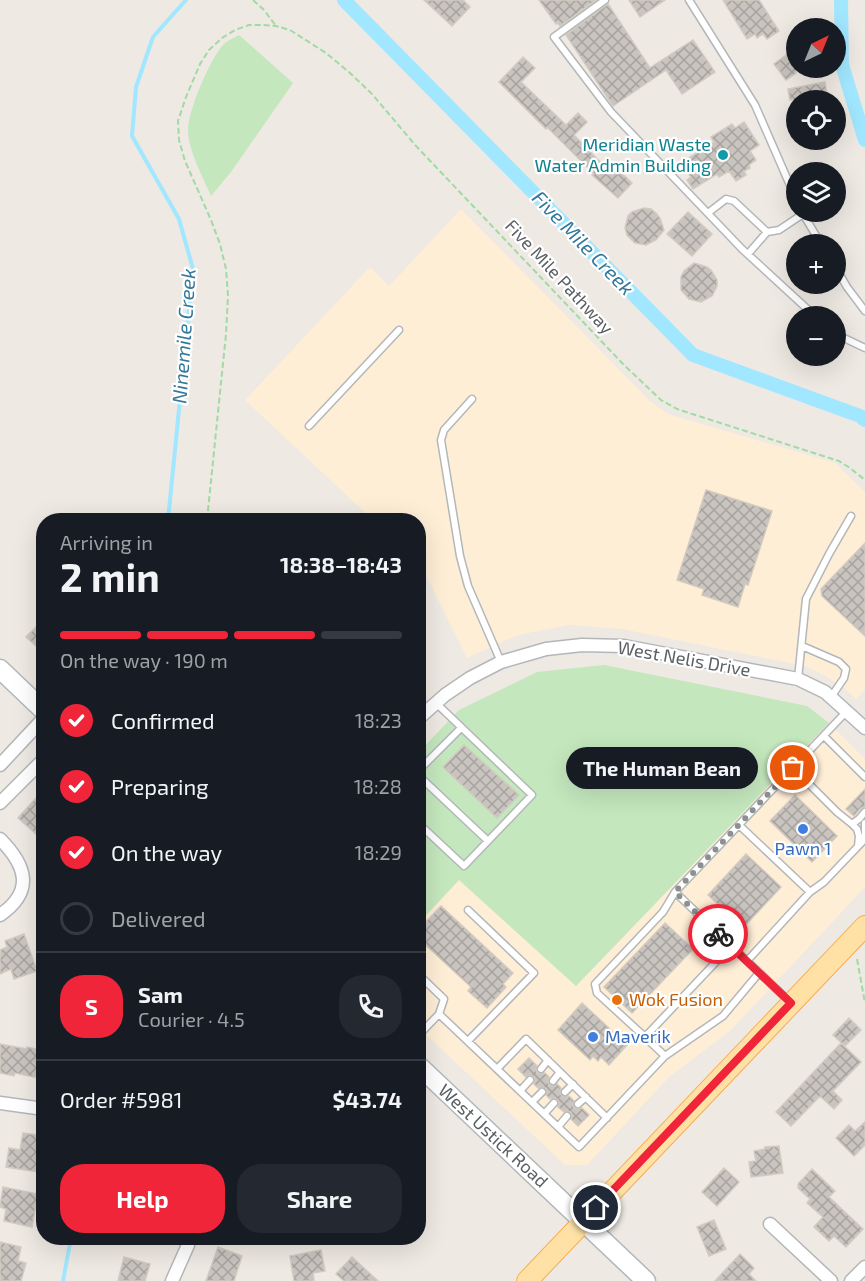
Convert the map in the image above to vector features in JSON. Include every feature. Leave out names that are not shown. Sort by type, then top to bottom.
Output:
[{"type":"main road","points":[[0,669],[36,703]]},
{"type":"main road","points":[[527,1281],[865,926]]},
{"type":"main road","name":"West Ustick Road","points":[[426,1073],[646,1281]]},
{"type":"street","name":"West Nelis Drive","points":[[426,712],[470,678],[501,662],[546,649],[582,645],[624,646],[798,679],[825,692],[865,728]]},
{"type":"street","points":[[0,765],[36,727]]},
{"type":"street","points":[[0,803],[36,767]]},
{"type":"street","points":[[0,838],[20,862],[23,876],[21,893],[12,907],[0,915]]},
{"type":"street","points":[[0,1103],[36,1108]]},
{"type":"street","points":[[770,1224],[831,1281]]},
{"type":"street","points":[[172,1281],[188,1245]]},
{"type":"street","points":[[852,1281],[865,1267]]},
{"type":"lane","points":[[604,0],[554,37],[611,112],[748,254],[804,306]]},
{"type":"lane","points":[[689,0],[755,105],[786,176]]},
{"type":"lane","points":[[708,213],[726,199],[734,201],[766,232]]},
{"type":"lane","points":[[748,254],[766,232],[779,230],[790,222]]},
{"type":"lane","points":[[846,285],[865,311]]},
{"type":"lane","points":[[309,426],[399,330]]},
{"type":"lane","points":[[846,339],[865,348]]},
{"type":"lane","points":[[472,399],[444,430],[441,440],[465,576],[501,662]]},
{"type":"lane","points":[[798,679],[806,599],[851,516]]},
{"type":"lane","points":[[801,646],[840,662],[846,669],[844,678],[831,697]]},
{"type":"lane","points":[[426,830],[464,866],[532,795],[436,704]]},
{"type":"lane","points":[[666,1056],[597,993],[595,984],[663,912],[675,892],[848,711]]},
{"type":"lane","points":[[426,765],[461,728]]},
{"type":"lane","points":[[824,736],[865,777]]},
{"type":"lane","points":[[793,768],[857,829],[858,846]]},
{"type":"lane","points":[[426,781],[488,841]]},
{"type":"lane","points":[[852,824],[865,812]]},
{"type":"lane","points":[[747,961],[810,892],[824,882],[865,839],[865,823]]},
{"type":"lane","points":[[739,825],[810,892]]},
{"type":"lane","points":[[675,892],[791,1003]]},
{"type":"lane","points":[[468,910],[534,973],[468,1041]]},
{"type":"lane","points":[[645,1037],[731,946]]},
{"type":"lane","points":[[440,1014],[579,1147],[666,1056],[723,1016],[759,973]]},
{"type":"lane","points":[[426,982],[444,999],[440,1014],[426,1028]]},
{"type":"lane","points":[[497,1069],[526,1039],[607,1118]]},
{"type":"lane","points":[[541,1069],[548,1060]]},
{"type":"lane","points":[[553,1081],[560,1072]]},
{"type":"lane","points":[[520,1091],[530,1080]]},
{"type":"lane","points":[[565,1092],[573,1084]]},
{"type":"lane","points":[[532,1102],[542,1092]]},
{"type":"lane","points":[[578,1104],[586,1097]]},
{"type":"lane","points":[[544,1114],[554,1103]]},
{"type":"lane","points":[[558,1126],[567,1116]]},
{"type":"path","name":"Five Mile Pathway","points":[[253,0],[276,26]]},
{"type":"path","name":"Five Mile Pathway","points":[[208,513],[226,334],[228,296],[226,269],[212,220],[185,161],[179,140],[178,121],[200,64],[209,50],[222,38],[249,25],[276,26],[290,30],[326,53],[351,73],[416,146],[624,365],[661,399],[677,409],[839,460],[865,480]]},
{"type":"path","points":[[850,941],[857,955],[865,1003]]},
{"type":"shaded area","points":[[461,209],[650,401],[668,414],[835,463],[865,492],[865,690],[856,699],[826,676],[805,666],[622,629],[569,625],[518,635],[467,658],[426,575],[426,513],[366,513],[245,400],[370,267],[389,286]]},
{"type":"shaded area","points":[[829,723],[865,759],[865,887],[731,1030],[669,1077],[587,1165],[565,1165],[426,1035],[426,915],[459,880],[576,986]]},
{"type":"green space","points":[[239,35],[293,83],[231,172],[211,196],[190,146],[189,121],[196,98],[212,62],[223,45]]},
{"type":"green space","points":[[604,665],[807,706],[829,723],[576,986],[459,880],[426,915],[426,745],[459,710],[537,672]]},
{"type":"building","points":[[424,0],[463,0],[470,7],[452,26]]},
{"type":"building","points":[[539,0],[596,0],[560,26],[557,22],[556,24]]},
{"type":"building","points":[[629,0],[665,0],[640,17]]},
{"type":"building","points":[[723,0],[759,0],[779,31],[767,39],[763,34],[757,38],[755,34],[747,39]]},
{"type":"building","points":[[608,4],[650,68],[693,40],[715,72],[682,94],[666,70],[613,106],[566,35]]},
{"type":"building","points":[[786,55],[786,78],[789,78],[786,80],[774,64]]},
{"type":"building","points":[[523,57],[535,68],[521,82],[566,125],[578,113],[587,122],[574,135],[602,164],[607,159],[632,183],[618,198],[499,82]]},
{"type":"building","points":[[825,82],[826,90],[788,90]]},
{"type":"building","name":"Meridian Waste Water Admin Building","points":[[744,122],[759,145],[750,151],[756,160],[749,165],[750,168],[744,171],[746,175],[736,181],[729,171],[719,177],[717,174],[693,189],[687,180],[691,177],[681,163],[714,142],[711,137],[732,124],[735,128]]},
{"type":"building","points":[[644,208],[656,213],[664,230],[656,240],[646,245],[635,243],[627,235],[625,228],[628,216]]},
{"type":"building","points":[[688,212],[712,234],[692,256],[667,234]]},
{"type":"building","points":[[694,263],[707,267],[717,280],[712,296],[701,302],[689,299],[681,290],[681,277],[684,271]]},
{"type":"building","points":[[706,490],[772,511],[748,585],[745,584],[738,607],[702,595],[704,589],[677,580]]},
{"type":"building","points":[[865,543],[865,636],[822,596],[821,589]]},
{"type":"building","points":[[36,627],[36,646],[26,637]]},
{"type":"building","points":[[464,745],[519,795],[497,818],[443,767]]},
{"type":"building","points":[[865,789],[865,807],[854,816],[846,809]]},
{"type":"building","name":"Pawn 1","points":[[795,795],[837,836],[812,862],[770,821]]},
{"type":"building","points":[[36,798],[36,834],[18,818]]},
{"type":"building","points":[[746,854],[781,887],[743,928],[708,895]]},
{"type":"building","points":[[441,906],[513,973],[503,984],[506,987],[487,1008],[468,991],[471,987],[426,945],[426,922]]},
{"type":"building","points":[[665,923],[693,949],[632,1013],[604,987]]},
{"type":"building","points":[[24,934],[36,971],[14,979],[11,969],[0,974],[0,950],[7,947],[5,941]]},
{"type":"building","name":"Maverik","points":[[582,1003],[627,1045],[609,1065],[601,1057],[598,1061],[593,1056],[590,1060],[558,1030]]},
{"type":"building","points":[[849,1018],[861,1030],[845,1046],[833,1035]]},
{"type":"building","points":[[841,1043],[861,1062],[833,1091],[842,1100],[834,1109],[820,1096],[791,1126],[776,1112]]},
{"type":"building","points":[[0,1044],[36,1049],[36,1077],[0,1073]]},
{"type":"building","points":[[529,1058],[537,1066],[537,1073],[545,1073],[549,1077],[549,1085],[557,1084],[561,1088],[562,1096],[569,1096],[574,1101],[574,1108],[582,1108],[589,1115],[578,1126],[571,1119],[571,1112],[564,1112],[558,1107],[558,1100],[550,1099],[546,1095],[545,1088],[538,1088],[534,1084],[534,1077],[531,1075],[526,1077],[518,1069]]},
{"type":"building","points":[[865,1122],[865,1145],[854,1156],[836,1138],[849,1125],[855,1131]]},
{"type":"building","points":[[23,1133],[36,1135],[36,1172],[6,1167],[9,1148],[20,1150]]},
{"type":"building","points":[[779,1146],[783,1173],[751,1177],[749,1162],[756,1161],[754,1151]]},
{"type":"building","points":[[724,1168],[739,1182],[717,1206],[702,1192]]},
{"type":"building","points":[[812,1169],[835,1191],[829,1197],[863,1229],[846,1247],[834,1236],[829,1241],[814,1227],[823,1217],[807,1203],[810,1199],[798,1188],[798,1184]]},
{"type":"building","points":[[3,1187],[36,1194],[32,1227],[4,1221],[6,1209],[0,1207]]},
{"type":"building","points":[[714,1220],[726,1249],[709,1256],[697,1227]]},
{"type":"building","points":[[0,1242],[21,1247],[18,1261],[26,1263],[21,1281],[0,1281]]},
{"type":"building","points":[[218,1247],[242,1256],[234,1281],[206,1281]]},
{"type":"building","points":[[321,1250],[325,1271],[313,1273],[314,1281],[294,1281],[290,1256]]},
{"type":"building","points":[[740,1254],[754,1268],[749,1274],[756,1281],[715,1281]]},
{"type":"building","points":[[124,1257],[150,1264],[145,1281],[118,1281]]},
{"type":"building","points":[[352,1257],[378,1281],[344,1281],[336,1274]]},
{"type":"waterway","name":"Ninemile Creek","points":[[169,513],[193,269],[179,219],[132,136],[136,87],[153,37],[186,0]]},
{"type":"waterway","name":"Five Mile Creek","points":[[344,0],[693,355],[860,416],[865,420]]},
{"type":"waterway","points":[[841,0],[842,65],[865,140]]},
{"type":"waterway","name":"Ninemile Creek","points":[[63,1281],[70,1245]]},
{"type":"way so far","points":[[718,934],[675,892],[793,768]]},
{"type":"place","name":"Meridian Waste Water Admin Building","points":[[723,155]]},
{"type":"place","name":"The Human Bean","points":[[793,768]]},
{"type":"place","name":"Pawn 1","points":[[803,829]]},
{"type":"place","name":"Wok Fusion","points":[[617,1000]]},
{"type":"place","name":"Maverik","points":[[593,1037]]},
{"type":"route","points":[[596,1208],[791,1003],[718,934]]}]
